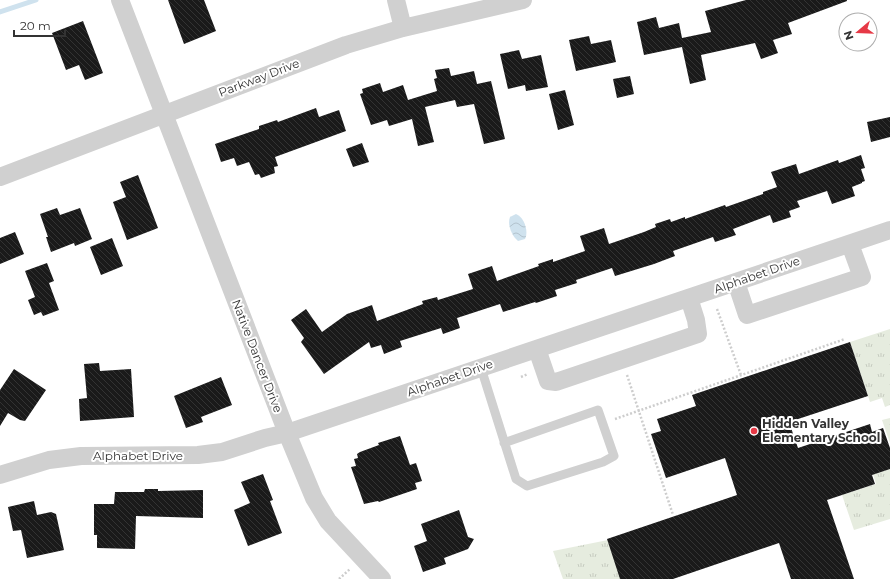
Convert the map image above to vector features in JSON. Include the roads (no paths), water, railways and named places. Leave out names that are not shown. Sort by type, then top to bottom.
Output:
[{"type":"street","name":"Native Dancer Drive","points":[[120,0],[287,433],[314,498],[328,521],[382,579]]},
{"type":"street","points":[[396,0],[403,28]]},
{"type":"street","name":"Parkway Drive","points":[[0,178],[346,45],[403,28],[523,0]]},
{"type":"street","name":"Alphabet Drive","points":[[0,475],[49,460],[81,456],[198,455],[222,452],[265,438],[287,433],[890,230]]},
{"type":"street","points":[[736,282],[747,315],[797,299],[862,277],[850,244]]},
{"type":"street","points":[[537,349],[548,381],[556,382],[698,334],[696,320],[689,298]]},
{"type":"lane","points":[[481,368],[504,443],[516,479],[526,486],[603,462],[614,456],[598,410],[504,443]]},
{"type":"water","points":[[516,214],[521,218],[526,228],[525,239],[518,241],[512,233],[509,223],[510,217]]},
{"type":"waterway","points":[[0,12],[36,0]]},
{"type":"place","name":"Hidden Valley Elementary School","points":[[754,431]]}]
